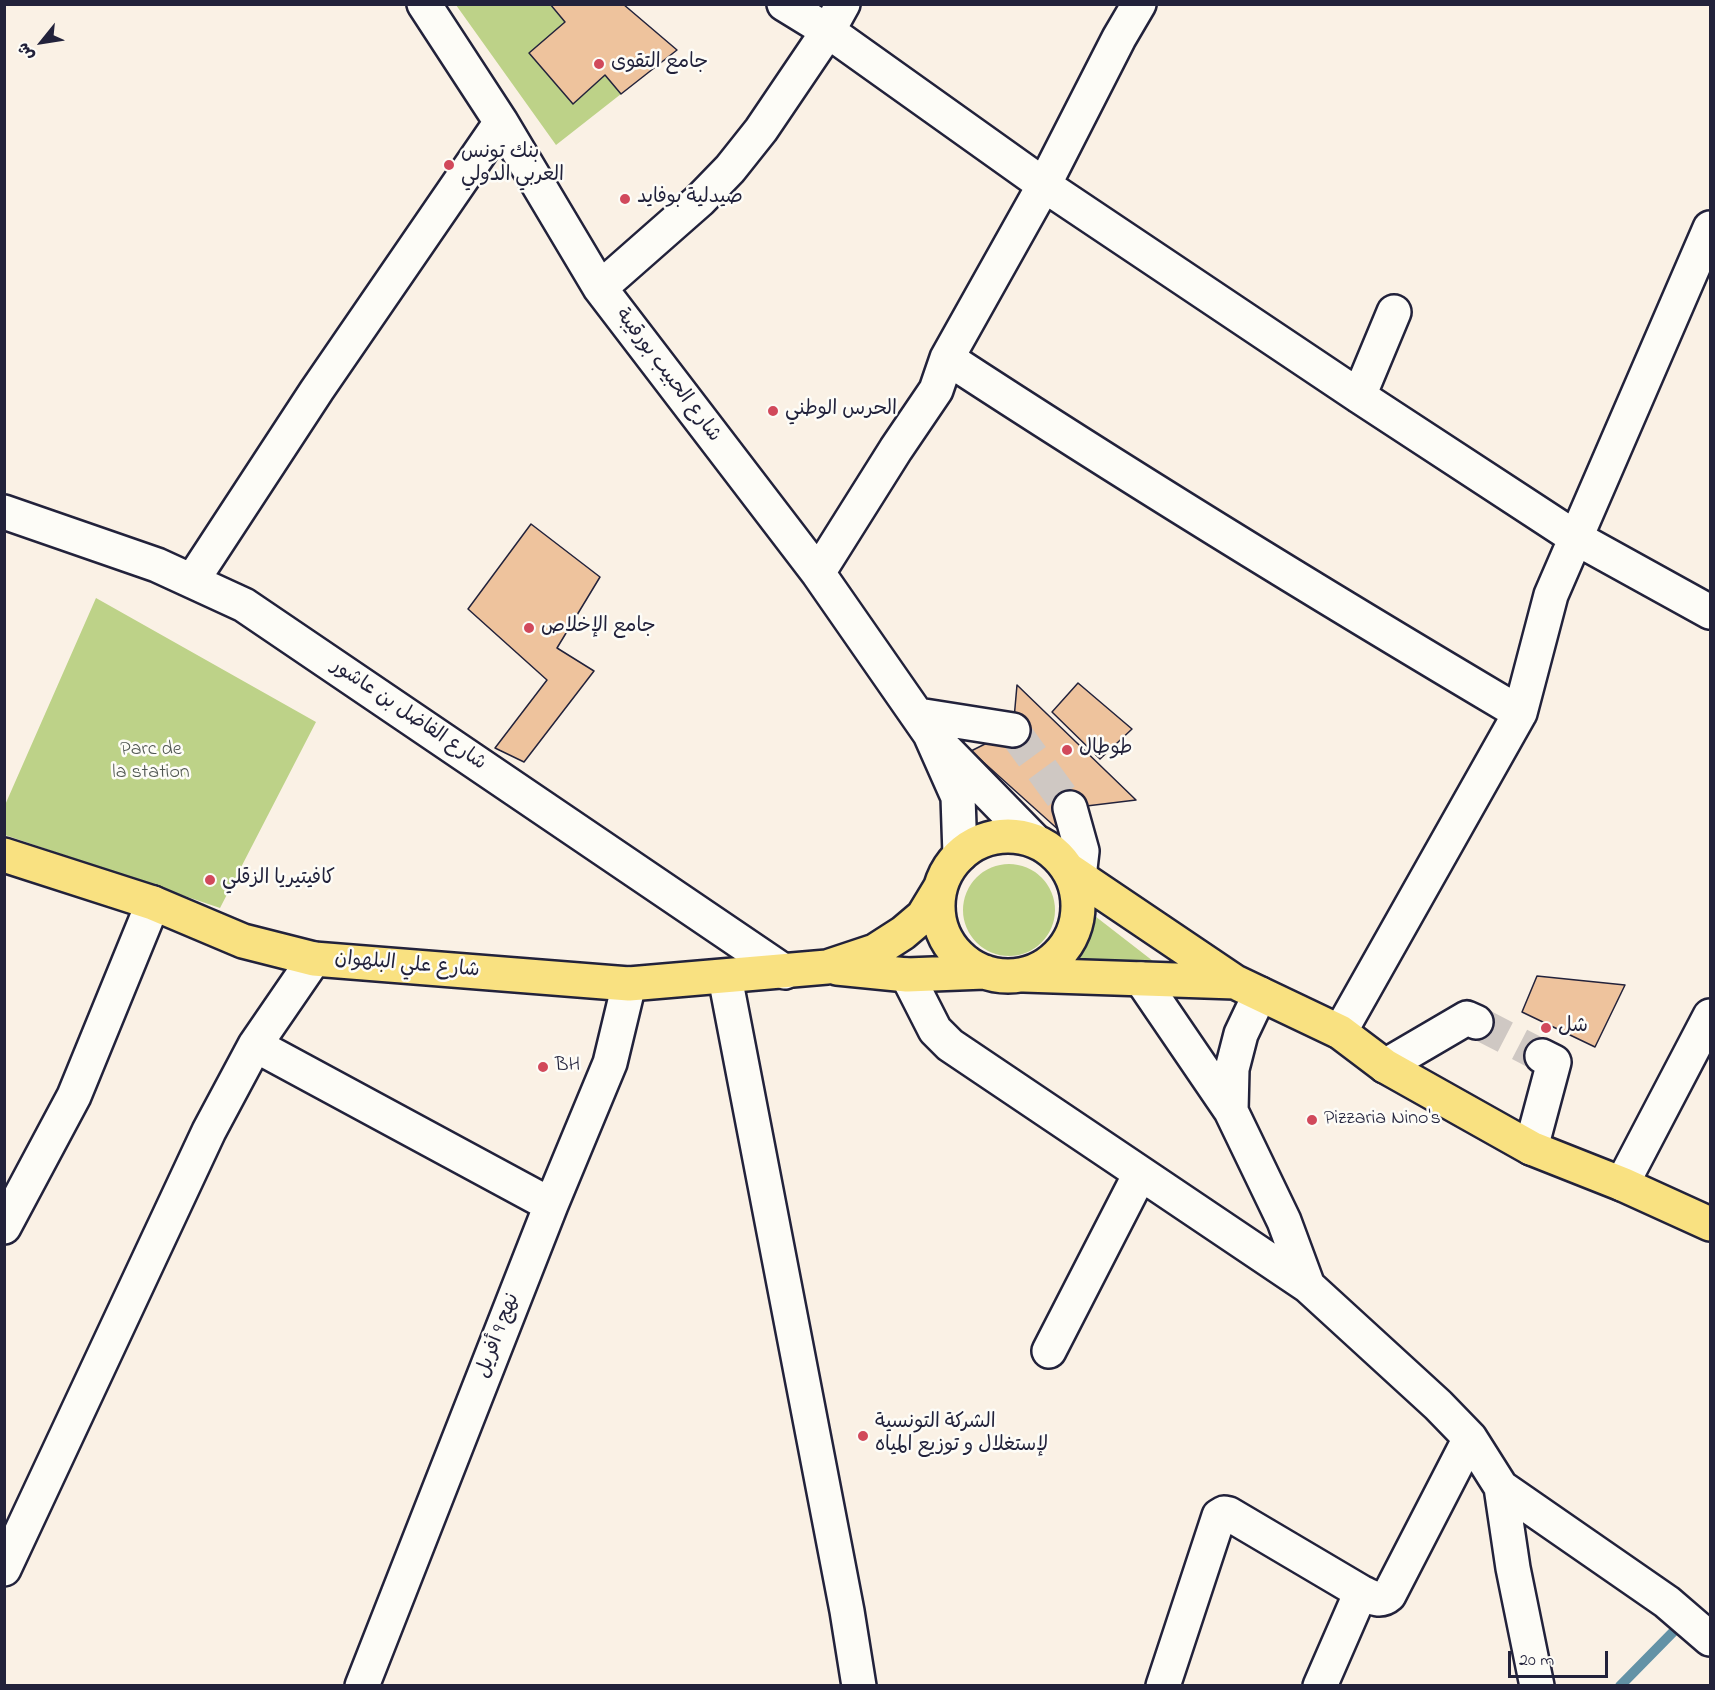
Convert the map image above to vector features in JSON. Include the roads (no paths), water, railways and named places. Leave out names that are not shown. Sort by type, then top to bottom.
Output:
[{"type":"main road","points":[[827,967],[875,951],[903,933],[923,916],[948,870],[960,855],[973,845],[988,838],[1004,836],[1033,839],[1054,853],[1074,873],[1247,988],[1340,1032],[1385,1066],[1531,1148],[1622,1184],[1710,1224]]},
{"type":"main road","name":"شارع علي البلهوان","points":[[6,858],[153,903],[243,941],[314,959],[629,984],[827,967]]},
{"type":"main road","points":[[1024,975],[1045,967],[1062,952],[1073,934],[1079,912],[1074,873]]},
{"type":"main road","points":[[940,888],[938,909],[942,929],[952,948],[966,963],[985,972],[1004,977],[1024,975],[1141,979],[1247,988]]},
{"type":"main road","points":[[827,967],[907,975],[985,972]]},
{"type":"street","name":"شارع الحبيب بورقيبة","points":[[424,4],[501,122],[600,288],[818,573],[924,724]]},
{"type":"street","points":[[784,4],[835,18],[1044,184],[1359,396],[1576,538],[1710,612]]},
{"type":"street","points":[[818,573],[936,390],[946,358],[1044,184],[1119,38],[1139,4]]},
{"type":"street","points":[[600,288],[700,200],[730,169],[761,130],[835,18]]},
{"type":"street","points":[[192,580],[317,390],[501,122]]},
{"type":"street","points":[[1340,1032],[1520,713],[1551,595],[1710,228]]},
{"type":"street","points":[[1359,396],[1394,312]]},
{"type":"street","points":[[946,358],[1288,575],[1520,713]]},
{"type":"street","name":"شارع الفاضل بن عاشور","points":[[4,512],[158,565],[244,605],[785,972]]},
{"type":"street","points":[[924,724],[1013,730]]},
{"type":"street","points":[[924,724],[1033,839]]},
{"type":"street","points":[[924,724],[958,797],[960,855]]},
{"type":"street","points":[[1070,808],[1082,851],[1074,873]]},
{"type":"street","points":[[4,1227],[74,1096],[153,903]]},
{"type":"street","points":[[4,1569],[209,1131],[255,1045],[314,959]]},
{"type":"street","points":[[907,975],[935,1030],[950,1046],[1308,1286],[1438,1405],[1470,1438],[1501,1487],[1667,1602],[1710,1639]]},
{"type":"street","points":[[725,977],[847,1611],[859,1686]]},
{"type":"street","points":[[1141,979],[1231,1111],[1284,1221],[1308,1286]]},
{"type":"street","name":"نهج 9 أفريل","points":[[362,1686],[551,1205],[610,1063],[629,984]]},
{"type":"street","points":[[1231,1111],[1232,1069],[1241,1034],[1247,988]]},
{"type":"street","points":[[1622,1184],[1710,1016]]},
{"type":"street","points":[[1385,1066],[1467,1018],[1476,1022]]},
{"type":"street","points":[[255,1045],[551,1205]]},
{"type":"street","points":[[1531,1148],[1554,1062],[1542,1056]]},
{"type":"street","points":[[1049,1351],[1140,1174]]},
{"type":"street","points":[[1163,1686],[1219,1516],[1224,1513],[1229,1514],[1361,1592],[1377,1600],[1384,1599],[1389,1595],[1470,1438]]},
{"type":"street","points":[[1501,1487],[1513,1568],[1537,1686]]},
{"type":"street","points":[[1320,1686],[1361,1592]]},
{"type":"waterway","points":[[1620,1686],[1677,1628]]},
{"type":"tunnel","points":[[1013,730],[1070,808]]},
{"type":"tunnel","points":[[1476,1022],[1542,1056]]},
{"type":"place","name":"جامع التقوى","points":[[599,64]]},
{"type":"place","name":"بنك تونس العربي الدولي","points":[[449,165]]},
{"type":"place","name":"صيدلية بوفايد","points":[[625,199]]},
{"type":"place","name":"الحرس الوطني","points":[[773,411]]},
{"type":"place","name":"جامع الإخلاص","points":[[529,628]]},
{"type":"place","name":"طوطال","points":[[1067,750]]},
{"type":"place","name":"كافيتيريا الزقلي","points":[[210,880]]},
{"type":"place","name":"شل","points":[[1546,1028]]},
{"type":"place","name":"BH","points":[[543,1067]]},
{"type":"place","name":"Pizzaria Nino's","points":[[1312,1120]]},
{"type":"place","name":"الشركة التونسية لإستغلال و توزيع المياه","points":[[863,1436]]},
{"type":"park label","name":"Parc de la station","points":[[151,762]]}]
